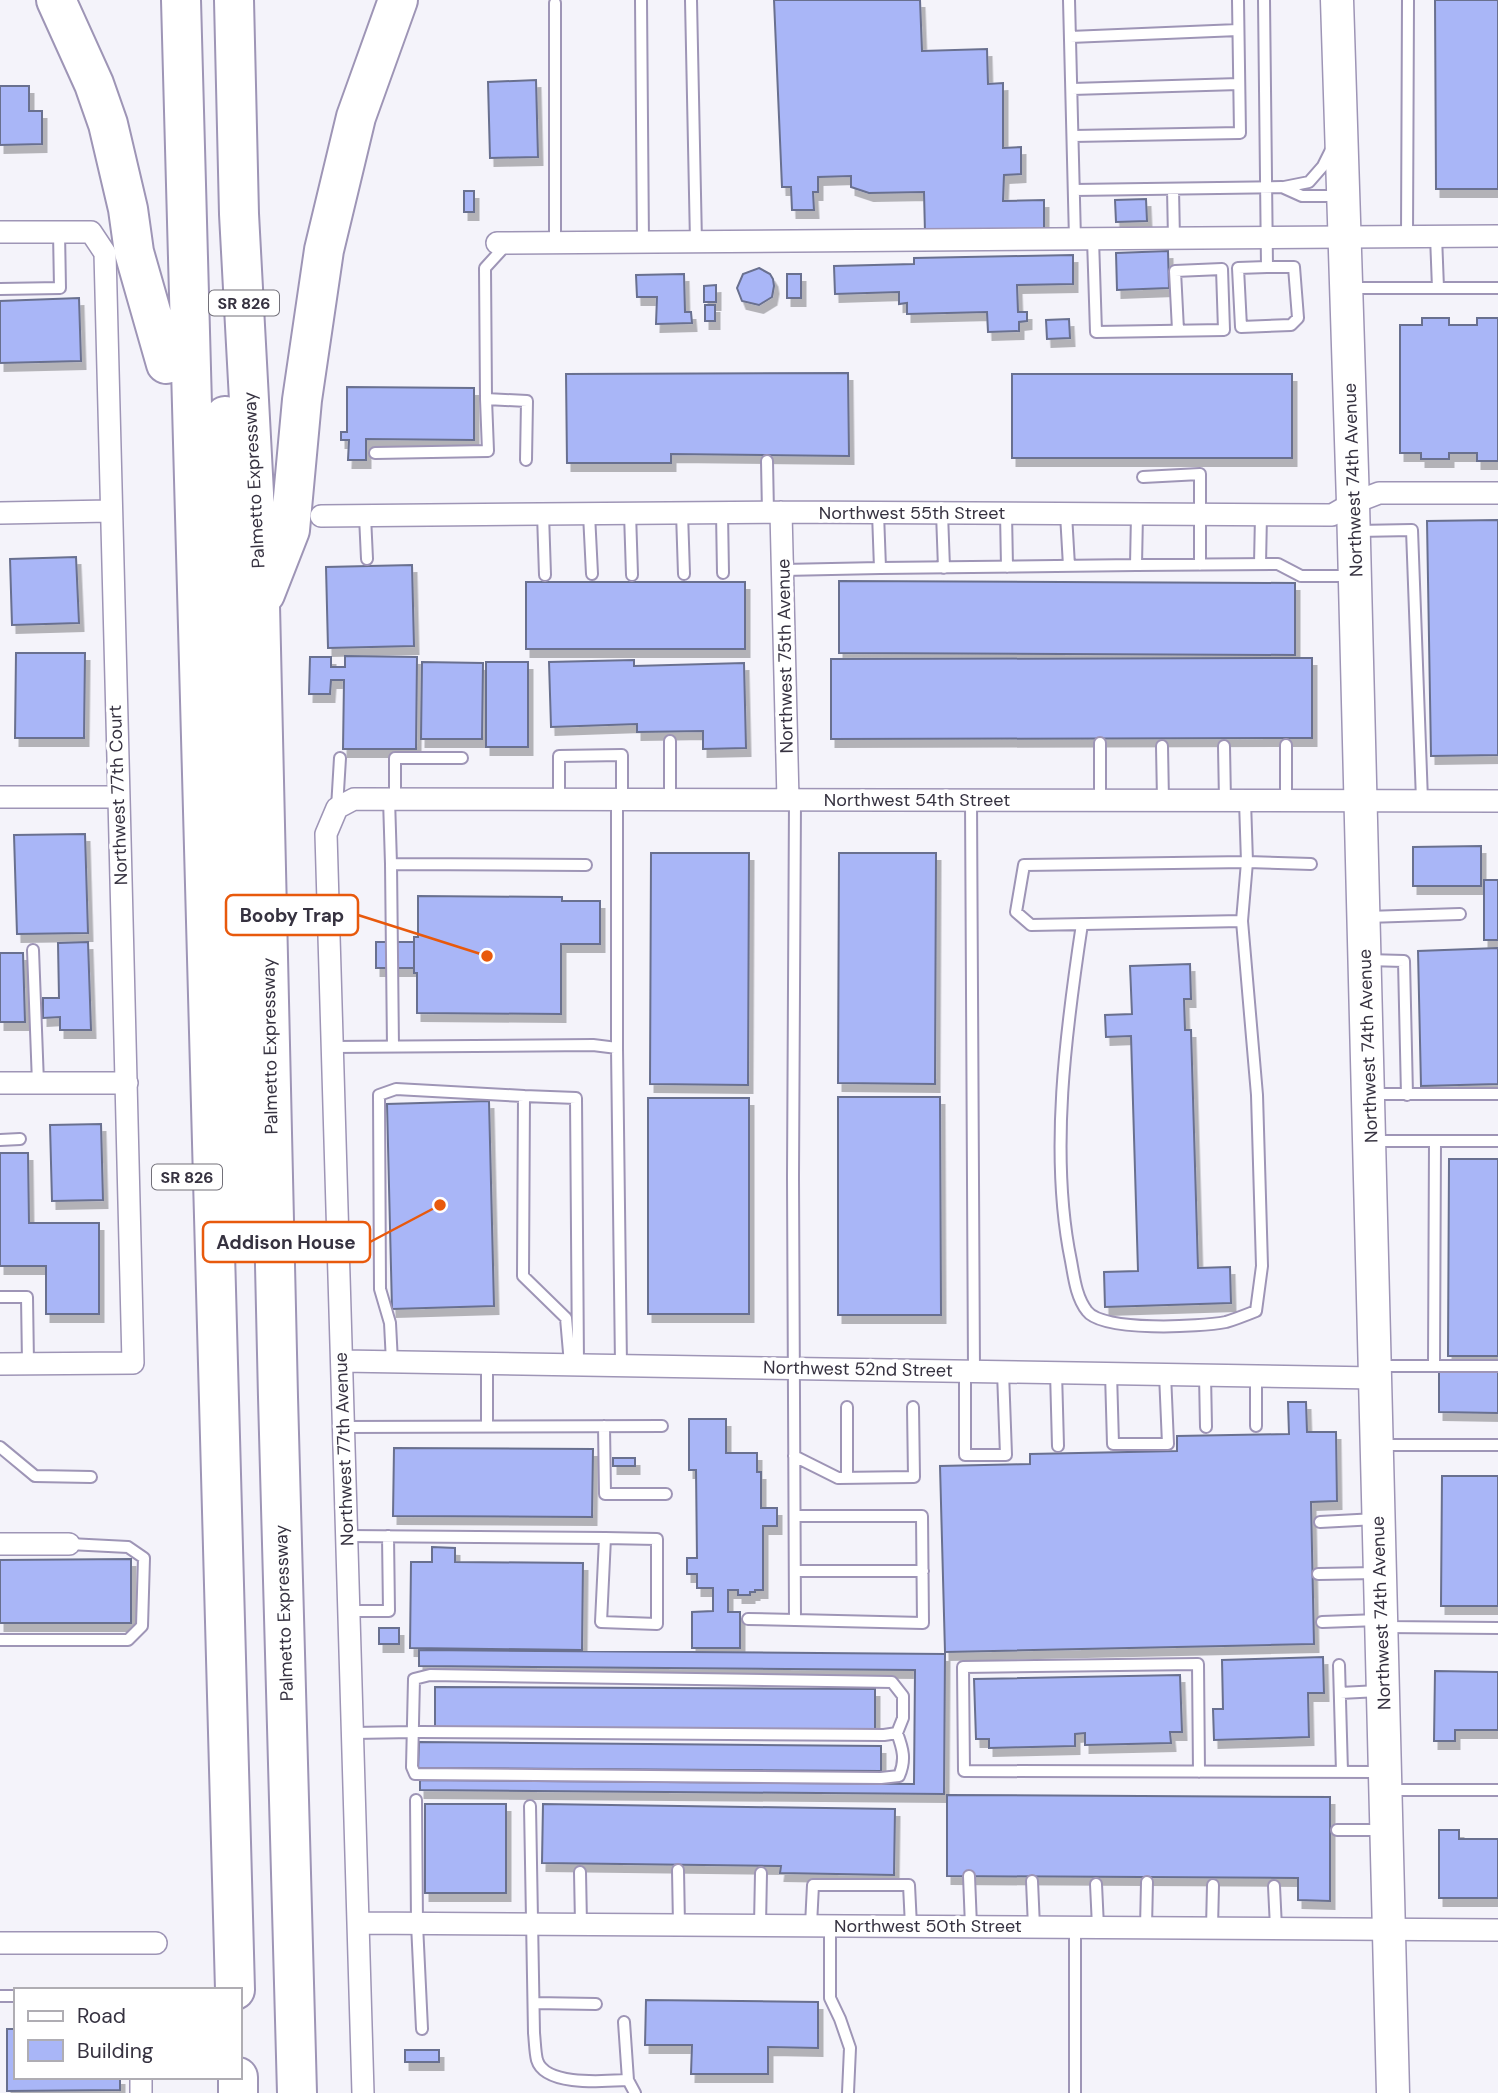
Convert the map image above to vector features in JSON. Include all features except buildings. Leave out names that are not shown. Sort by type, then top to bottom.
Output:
[{"type":"highway","points":[[56,0],[94,84],[108,124],[124,188],[134,252],[166,364]]},
{"type":"highway","name":"SR 826","points":[[162,0],[166,364],[209,1988]]},
{"type":"highway","points":[[181,0],[235,1988]]},
{"type":"highway","points":[[216,0],[231,710],[273,2093]]},
{"type":"highway","name":"Palmetto Expressway","points":[[234,0],[239,214],[260,605],[297,2093]]},
{"type":"highway","points":[[260,605],[290,530],[302,400],[324,250],[356,117],[398,0]]},
{"type":"street","name":"Northwest 74th Avenue","points":[[1336,0],[1346,237],[1371,1141],[1374,1372],[1393,2093]]},
{"type":"street","points":[[0,232],[59,232]]},
{"type":"street","name":"Northwest 77th Court","points":[[28,1363],[133,1363],[105,253],[91,232],[59,232]]},
{"type":"street","points":[[502,243],[1498,236]]},
{"type":"street","name":"Northwest 55th Street","points":[[321,516],[774,512],[1354,517],[1379,493],[1498,494]]},
{"type":"street","points":[[0,513],[110,512]]},
{"type":"street","name":"Northwest 75th Avenue","points":[[774,512],[783,570],[792,800]]},
{"type":"street","points":[[0,797],[118,797]]},
{"type":"street","name":"Northwest 54th Street","points":[[337,807],[354,799],[1498,801]]},
{"type":"street","name":"Northwest 77th Avenue","points":[[337,807],[326,834],[363,2093]]},
{"type":"street","points":[[0,1083],[127,1083]]},
{"type":"street","name":"Northwest 52nd Street","points":[[342,1361],[1256,1376],[1374,1372]]},
{"type":"street","points":[[0,1364],[28,1363]]},
{"type":"street","points":[[0,1544],[69,1544]]},
{"type":"street","name":"Northwest 50th Street","points":[[358,1923],[1498,1930]]},
{"type":"street","points":[[0,1943],[156,1943]]},
{"type":"lane","points":[[641,0],[643,242]]},
{"type":"lane","points":[[691,0],[696,242]]},
{"type":"lane","points":[[1069,0],[1074,190],[1084,239],[1096,332],[1224,330],[1222,269],[1175,271],[1178,330]]},
{"type":"lane","points":[[1073,136],[1240,133],[1238,0]]},
{"type":"lane","points":[[1264,0],[1267,267]]},
{"type":"lane","points":[[1408,0],[1408,236]]},
{"type":"lane","points":[[555,3],[555,243]]},
{"type":"lane","points":[[1070,37],[1238,30]]},
{"type":"lane","points":[[1072,89],[1239,84]]},
{"type":"lane","points":[[1074,190],[1266,188],[1309,182],[1323,166],[1342,130]]},
{"type":"lane","points":[[1282,187],[1302,196],[1344,196]]},
{"type":"lane","points":[[1173,189],[1174,239]]},
{"type":"lane","points":[[0,289],[60,288],[59,232]]},
{"type":"lane","points":[[1436,236],[1438,288]]},
{"type":"lane","points":[[375,453],[488,451],[485,268],[502,243]]},
{"type":"lane","points":[[1267,267],[1294,267],[1298,318],[1291,325],[1241,327],[1238,268],[1267,267]]},
{"type":"lane","points":[[1347,288],[1498,288]]},
{"type":"lane","points":[[486,399],[527,401],[526,460]]},
{"type":"lane","points":[[766,461],[774,512]]},
{"type":"lane","points":[[1143,477],[1200,474],[1200,565]]},
{"type":"lane","points":[[630,513],[632,575]]},
{"type":"lane","points":[[682,513],[684,574]]},
{"type":"lane","points":[[722,513],[723,573]]},
{"type":"lane","points":[[878,513],[880,568]]},
{"type":"lane","points":[[942,513],[943,568]]},
{"type":"lane","points":[[1006,513],[1007,567]]},
{"type":"lane","points":[[543,514],[545,575]]},
{"type":"lane","points":[[590,514],[592,574]]},
{"type":"lane","points":[[1066,514],[1069,566]]},
{"type":"lane","points":[[1136,565],[1137,514]]},
{"type":"lane","points":[[1260,564],[1261,515]]},
{"type":"lane","points":[[365,516],[367,559]]},
{"type":"lane","points":[[1354,517],[1412,530],[1422,800]]},
{"type":"lane","points":[[783,570],[1278,564],[1301,576],[1355,576]]},
{"type":"lane","points":[[670,741],[670,800]]},
{"type":"lane","points":[[1100,743],[1100,800]]},
{"type":"lane","points":[[1286,745],[1286,800]]},
{"type":"lane","points":[[1162,746],[1163,800]]},
{"type":"lane","points":[[1082,924],[1069,1010],[1060,1138],[1065,1234],[1076,1289],[1088,1313],[1108,1323],[1186,1327],[1227,1321],[1256,1311],[1262,1266],[1257,1095],[1242,920],[1247,862],[1224,746]]},
{"type":"lane","points":[[559,799],[559,756],[622,755],[617,1048],[621,1365]]},
{"type":"lane","points":[[337,807],[340,758]]},
{"type":"lane","points":[[393,1047],[391,864],[395,758],[462,758]]},
{"type":"lane","points":[[792,800],[796,1620]]},
{"type":"lane","points":[[971,800],[970,1371],[965,1455],[1006,1455],[1003,1372]]},
{"type":"lane","points":[[1242,920],[1031,925],[1016,912],[1024,865],[1247,862],[1311,864]]},
{"type":"lane","points":[[391,864],[586,865]]},
{"type":"lane","points":[[1364,917],[1460,914]]},
{"type":"lane","points":[[33,950],[38,1083]]},
{"type":"lane","points":[[1366,960],[1404,961],[1407,1095]]},
{"type":"lane","points":[[332,1047],[593,1045],[617,1048]]},
{"type":"lane","points":[[392,1362],[390,1323],[380,1289],[379,1095],[396,1089],[576,1098],[574,1364]]},
{"type":"lane","points":[[1369,1094],[1498,1094]]},
{"type":"lane","points":[[524,1096],[523,1276],[566,1318],[574,1364]]},
{"type":"lane","points":[[0,1140],[20,1139]]},
{"type":"lane","points":[[1371,1141],[1498,1141]]},
{"type":"lane","points":[[1434,1366],[1435,1141]]},
{"type":"lane","points":[[0,1297],[27,1297],[28,1363]]},
{"type":"lane","points":[[487,1363],[488,1426]]},
{"type":"lane","points":[[1374,1372],[1434,1366],[1498,1366]]},
{"type":"lane","points":[[1056,1372],[1058,1446]]},
{"type":"lane","points":[[1111,1373],[1113,1444],[1168,1444],[1165,1374]]},
{"type":"lane","points":[[1205,1375],[1206,1427]]},
{"type":"lane","points":[[1256,1376],[1256,1426]]},
{"type":"lane","points":[[847,1478],[848,1407]]},
{"type":"lane","points":[[794,1456],[838,1478],[914,1477],[913,1407]]},
{"type":"lane","points":[[604,1426],[605,1494],[666,1494]]},
{"type":"lane","points":[[344,1427],[662,1426]]},
{"type":"lane","points":[[1377,1445],[1498,1445]]},
{"type":"lane","points":[[0,1447],[35,1476],[91,1477]]},
{"type":"lane","points":[[748,1619],[923,1623],[922,1516],[795,1516]]},
{"type":"lane","points":[[1320,1522],[1379,1519]]},
{"type":"lane","points":[[347,1535],[388,1536],[605,1538],[657,1539],[657,1624],[601,1622],[605,1538]]},
{"type":"lane","points":[[349,1611],[389,1611],[388,1536]]},
{"type":"lane","points":[[0,1640],[128,1640],[142,1626],[144,1558],[128,1547],[69,1544]]},
{"type":"lane","points":[[795,1571],[923,1571]]},
{"type":"lane","points":[[1318,1574],[1380,1573]]},
{"type":"lane","points":[[1322,1622],[1498,1628]]},
{"type":"lane","points":[[1199,1772],[1198,1664],[962,1667],[964,1771],[1199,1772],[1342,1772],[1386,1781],[1498,1790]]},
{"type":"lane","points":[[1339,1665],[1342,1772]]},
{"type":"lane","points":[[429,1675],[892,1682],[903,1696],[903,1718],[897,1733],[904,1752],[904,1765],[899,1776],[867,1778],[415,1774],[412,1767],[414,1679],[429,1675]]},
{"type":"lane","points":[[1340,1693],[1384,1691]]},
{"type":"lane","points":[[353,1733],[897,1733]]},
{"type":"lane","points":[[416,1800],[417,1924],[422,2029]]},
{"type":"lane","points":[[530,1806],[534,2003],[538,2063],[550,2075],[585,2082],[628,2080]]},
{"type":"lane","points":[[1337,1830],[1388,1830]]},
{"type":"lane","points":[[678,1870],[679,1925]]},
{"type":"lane","points":[[580,1872],[581,1924]]},
{"type":"lane","points":[[760,1925],[761,1873]]},
{"type":"lane","points":[[969,1876],[971,1926]]},
{"type":"lane","points":[[1032,1881],[1034,1927]]},
{"type":"lane","points":[[1146,1927],[1147,1882]]},
{"type":"lane","points":[[1096,1884],[1098,1927]]},
{"type":"lane","points":[[848,2093],[850,2048],[830,1998],[813,1885],[909,1885],[911,1926]]},
{"type":"lane","points":[[1212,1928],[1213,1885]]},
{"type":"lane","points":[[1274,1885],[1276,1928]]},
{"type":"lane","points":[[1075,1927],[1075,2093]]},
{"type":"lane","points":[[534,2003],[596,2004]]},
{"type":"lane","points":[[624,2022],[628,2080],[635,2093]]},
{"type":"place","name":"Booby Trap","points":[[487,956]]},
{"type":"place","name":"Addison House","points":[[440,1205]]}]
